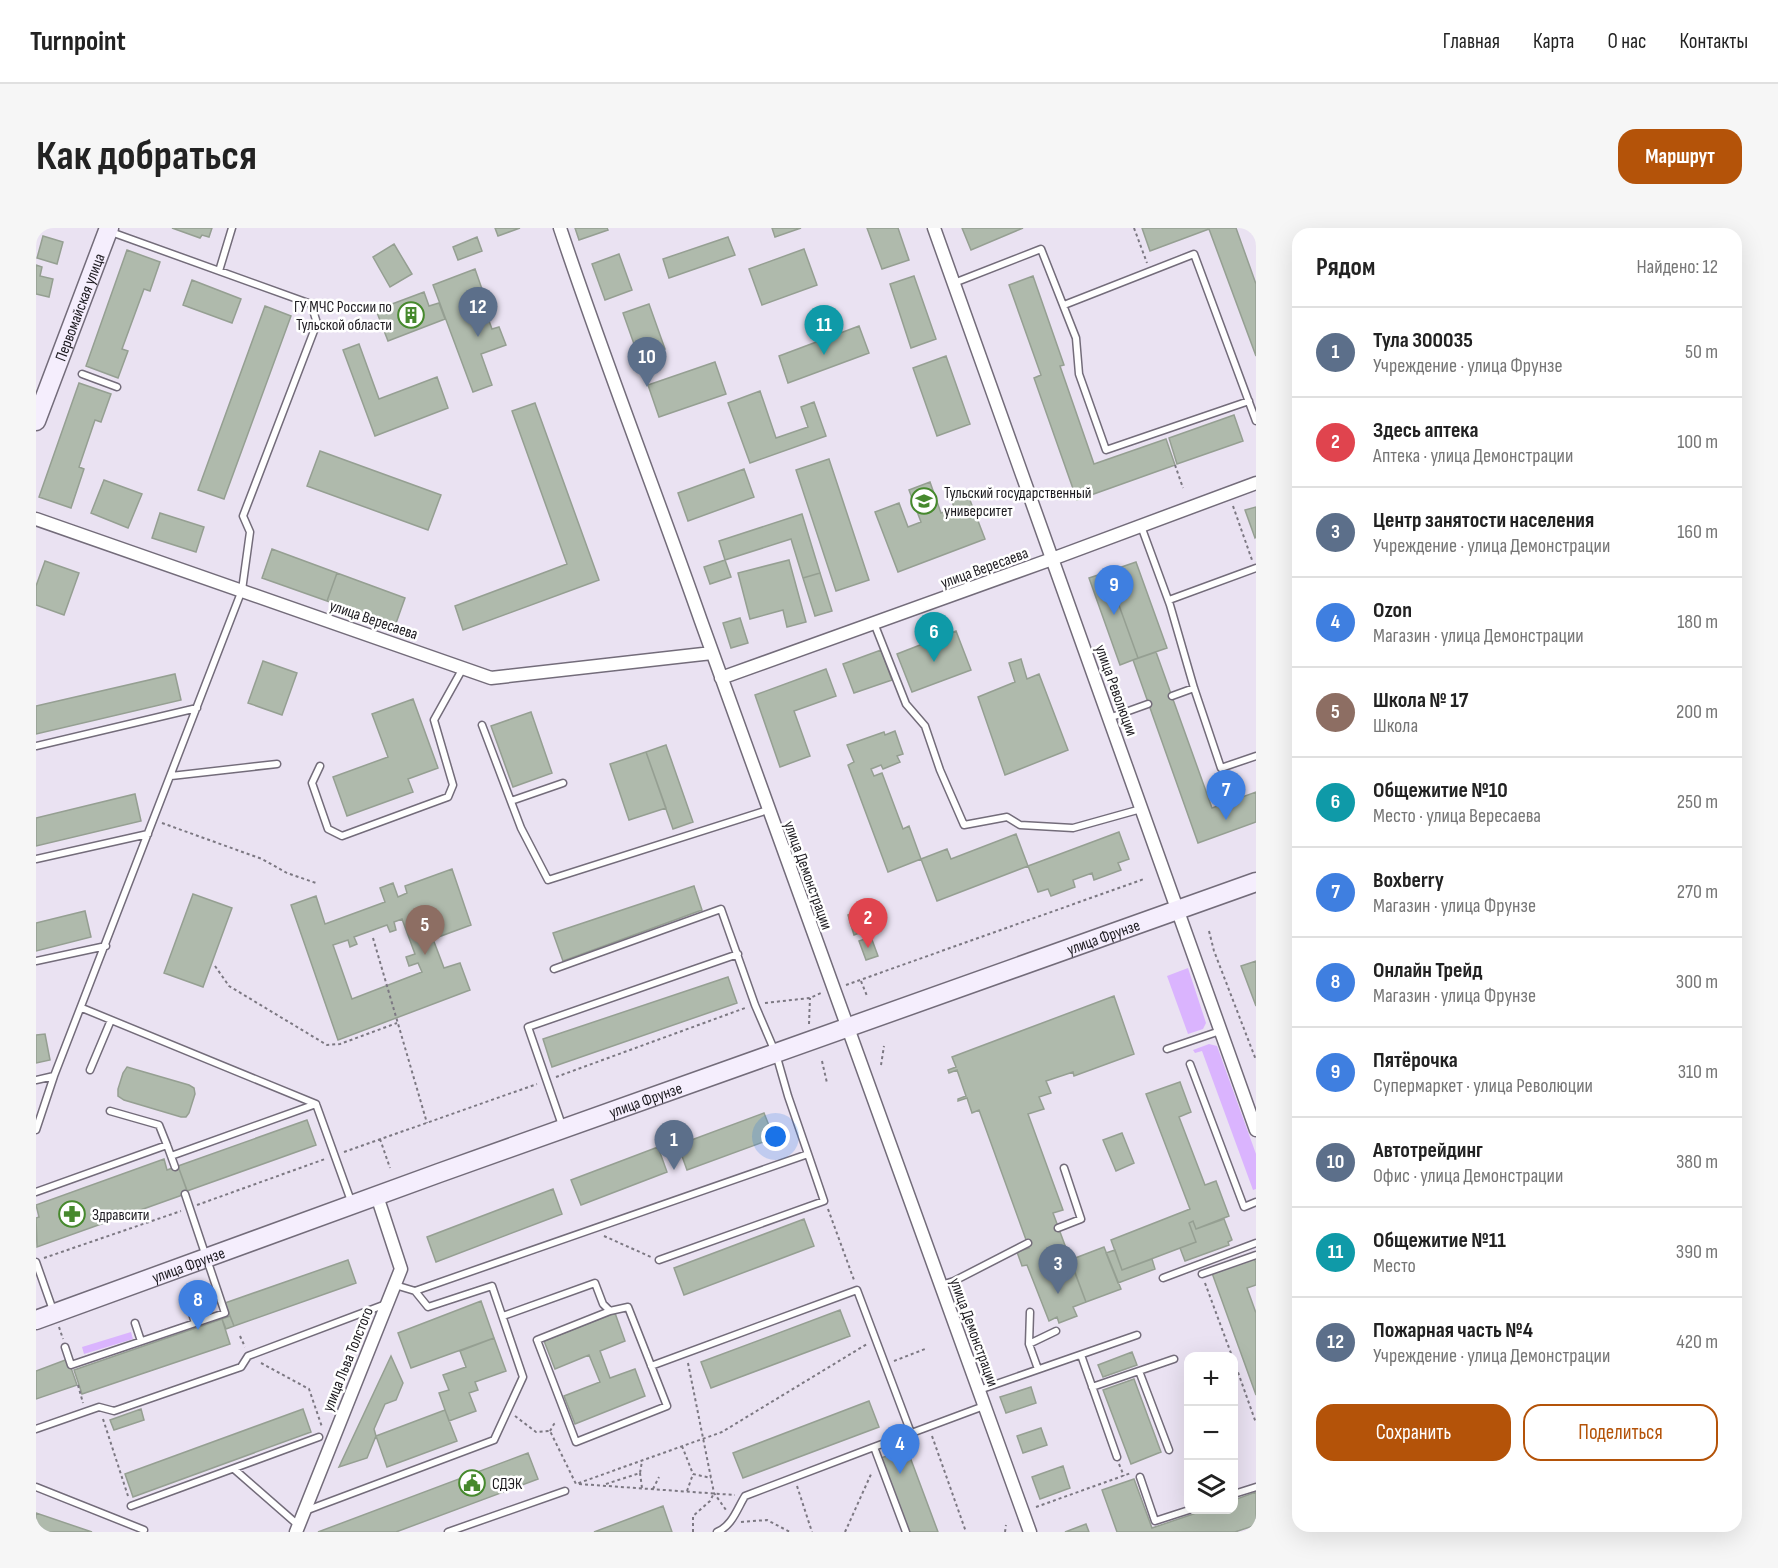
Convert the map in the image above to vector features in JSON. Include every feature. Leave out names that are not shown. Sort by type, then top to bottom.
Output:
[{"type":"street","name":"улица Демонстрации","points":[[560,228],[846,1029],[1030,1532]]},
{"type":"street","name":"улица Революции","points":[[934,228],[1256,1130]]},
{"type":"street","name":"Первомайская улица","points":[[36,421],[108,230]]},
{"type":"street","name":"улица Вересаева","points":[[721,678],[1053,560],[1256,483]]},
{"type":"street","name":"улица Вересаева","points":[[36,519],[491,678],[712,653]]},
{"type":"street","name":"улица Фрунзе","points":[[36,1320],[1256,882]]},
{"type":"street","name":"улица Льва Толстого","points":[[297,1529],[401,1269],[377,1196]]},
{"type":"lane","points":[[219,271],[232,228]]},
{"type":"lane","points":[[36,1130],[54,1076],[242,590],[250,532],[243,516],[317,323],[311,304],[108,230]]},
{"type":"lane","points":[[954,283],[1041,249],[1076,338],[1079,374],[1106,450],[1249,401]]},
{"type":"lane","points":[[1064,305],[1194,254],[1256,421]]},
{"type":"lane","points":[[82,374],[117,387]]},
{"type":"lane","points":[[1141,526],[1169,600],[1194,688],[1221,768],[1256,756]]},
{"type":"lane","points":[[1169,600],[1256,568]]},
{"type":"lane","points":[[874,623],[906,704],[925,726],[964,825],[1007,818],[1020,825],[1073,828],[1142,809]]},
{"type":"lane","points":[[320,766],[312,783],[328,829],[342,836],[448,797],[453,785],[434,720],[463,668]]},
{"type":"lane","points":[[1172,696],[1194,688]]},
{"type":"lane","points":[[1109,718],[1148,704]]},
{"type":"lane","points":[[36,746],[197,708]]},
{"type":"lane","points":[[482,725],[521,828],[548,880],[768,810]]},
{"type":"lane","points":[[171,776],[277,764]]},
{"type":"lane","points":[[511,801],[563,783]]},
{"type":"lane","points":[[36,859],[148,834]]},
{"type":"lane","points":[[554,969],[721,909],[755,1005],[777,1054],[788,1096],[825,1201],[659,1260]]},
{"type":"lane","points":[[36,961],[106,945]]},
{"type":"lane","points":[[563,1130],[528,1027],[738,954]]},
{"type":"lane","points":[[82,1008],[316,1104],[352,1205]]},
{"type":"lane","points":[[90,1070],[111,1020]]},
{"type":"lane","points":[[1167,1049],[1221,1031]]},
{"type":"lane","points":[[1190,1064],[1244,1207],[1256,1202]]},
{"type":"lane","points":[[36,1080],[54,1076]]},
{"type":"lane","points":[[171,1156],[316,1104]]},
{"type":"lane","points":[[110,1111],[159,1125],[175,1167]]},
{"type":"lane","points":[[36,1192],[167,1145]]},
{"type":"lane","points":[[415,1291],[550,1242],[591,1230],[808,1154]]},
{"type":"lane","points":[[1058,1228],[1081,1219],[1064,1168]]},
{"type":"lane","points":[[65,1347],[71,1365],[225,1313],[185,1194]]},
{"type":"lane","points":[[940,1285],[954,1281],[1028,1243]]},
{"type":"lane","points":[[1162,1278],[1256,1244]]},
{"type":"lane","points":[[1202,1274],[1256,1255]]},
{"type":"lane","points":[[36,1262],[54,1313]]},
{"type":"lane","points":[[503,1316],[595,1283],[603,1304],[610,1311]]},
{"type":"lane","points":[[304,1511],[494,1440],[523,1377],[492,1286],[428,1307],[415,1291],[395,1285]]},
{"type":"lane","points":[[651,1366],[857,1290],[911,1433]]},
{"type":"lane","points":[[36,1429],[99,1407],[114,1411],[125,1408],[241,1367],[248,1356],[387,1303]]},
{"type":"lane","points":[[189,1304],[195,1323]]},
{"type":"lane","points":[[628,1307],[667,1406],[576,1442],[537,1340],[610,1311],[628,1307]]},
{"type":"lane","points":[[1030,1312],[1029,1344],[1038,1369]]},
{"type":"lane","points":[[135,1323],[141,1341]]},
{"type":"lane","points":[[1029,1344],[1056,1331]]},
{"type":"lane","points":[[978,1390],[1137,1335]]},
{"type":"lane","points":[[1081,1354],[1117,1458]]},
{"type":"lane","points":[[1092,1387],[1174,1359]]},
{"type":"lane","points":[[1139,1371],[1169,1450]]},
{"type":"lane","points":[[717,1532],[733,1519],[746,1496],[984,1406]]},
{"type":"lane","points":[[131,1506],[320,1437]]},
{"type":"lane","points":[[874,1447],[906,1532]]},
{"type":"lane","points":[[234,1469],[297,1529]]},
{"type":"lane","points":[[1140,1477],[1155,1521],[1184,1511]]},
{"type":"lane","points":[[36,1487],[144,1530],[143,1532]]},
{"type":"lane","points":[[1238,1492],[1256,1487]]},
{"type":"lane","points":[[448,1532],[566,1491]]},
{"type":"path","points":[[1134,228],[1150,271]]},
{"type":"path","points":[[1175,465],[1183,488]]},
{"type":"path","points":[[1232,504],[1256,568]]},
{"type":"path","points":[[154,820],[262,859],[287,873],[316,883]]},
{"type":"path","points":[[840,987],[1144,879]]},
{"type":"path","points":[[1209,931],[1214,951],[1256,1060]]},
{"type":"path","points":[[373,938],[427,1123]]},
{"type":"path","points":[[214,966],[229,986],[327,1045],[340,1044],[397,1023]]},
{"type":"path","points":[[861,981],[867,996]]},
{"type":"path","points":[[36,1262],[755,1005],[810,998],[821,993]]},
{"type":"path","points":[[809,1027],[810,998]]},
{"type":"path","points":[[881,1065],[884,1046]]},
{"type":"path","points":[[822,1061],[828,1083]]},
{"type":"path","points":[[380,1139],[390,1168]]},
{"type":"path","points":[[825,1201],[857,1290]]},
{"type":"path","points":[[591,1230],[659,1260]]},
{"type":"path","points":[[1202,1274],[1231,1352]]},
{"type":"path","points":[[54,1313],[65,1347]]},
{"type":"path","points":[[576,1484],[722,1432],[876,1339]]},
{"type":"path","points":[[885,1364],[925,1349]]},
{"type":"path","points":[[693,1351],[687,1355],[714,1493],[733,1519],[741,1522],[767,1520],[790,1532]]},
{"type":"path","points":[[248,1356],[309,1389],[322,1427]]},
{"type":"path","points":[[1238,1374],[1256,1423]]},
{"type":"path","points":[[78,1385],[86,1412]]},
{"type":"path","points":[[99,1407],[131,1506]]},
{"type":"path","points":[[508,1411],[536,1432],[550,1431],[576,1484]]},
{"type":"path","points":[[929,1427],[966,1532]]},
{"type":"path","points":[[682,1446],[693,1474],[687,1491]]},
{"type":"path","points":[[845,1532],[879,1458]]},
{"type":"path","points":[[642,1488],[640,1473],[643,1460]]},
{"type":"path","points":[[603,1485],[640,1473]]},
{"type":"path","points":[[693,1474],[711,1478]]},
{"type":"path","points":[[1035,1506],[1124,1476]]},
{"type":"path","points":[[653,1489],[659,1477]]},
{"type":"path","points":[[794,1478],[812,1532]]},
{"type":"path","points":[[576,1484],[746,1496]]},
{"type":"path","points":[[693,1532],[693,1516],[710,1501],[714,1493]]},
{"type":"path","points":[[1005,1532],[1006,1525]]},
{"type":"shaded area","points":[[1188,968],[1206,1023],[1203,1029],[1188,1034],[1167,976]]},
{"type":"shaded area","points":[[1209,1044],[1217,1046],[1256,1154],[1256,1189],[1253,1190],[1202,1051],[1195,1053],[1193,1050]]},
{"type":"shaded area","points":[[131,1332],[133,1339],[84,1354],[82,1347]]},
{"type":"building","points":[[172,228],[212,228],[209,237],[202,235],[200,238]]},
{"type":"building","points":[[495,228],[520,228],[498,236]]},
{"type":"building","points":[[575,228],[607,228],[608,230],[579,240]]},
{"type":"building","points":[[772,228],[801,228],[775,237]]},
{"type":"building","points":[[867,228],[898,228],[909,260],[882,269]]},
{"type":"building","points":[[962,228],[1023,228],[971,250]]},
{"type":"building","points":[[1142,228],[1236,228],[1256,284],[1256,356],[1209,229],[1150,251]]},
{"type":"building","points":[[43,236],[63,242],[57,264],[37,258]]},
{"type":"building","points":[[477,237],[482,251],[458,260],[453,247]]},
{"type":"building","points":[[728,237],[735,255],[669,278],[663,259]]},
{"type":"building","points":[[394,244],[412,274],[390,287],[373,257]]},
{"type":"building","points":[[804,249],[817,285],[762,305],[749,269]]},
{"type":"building","points":[[127,250],[160,262],[150,291],[144,289],[122,349],[128,351],[118,378],[86,366]]},
{"type":"building","points":[[619,254],[632,290],[605,300],[592,264]]},
{"type":"building","points":[[36,265],[42,267],[40,276],[53,279],[49,297],[36,294]]},
{"type":"building","points":[[475,269],[482,289],[478,291],[492,329],[499,327],[506,345],[481,354],[492,385],[473,392],[433,285]]},
{"type":"building","points":[[914,276],[936,339],[911,348],[890,284]]},
{"type":"building","points":[[1033,276],[1064,365],[1060,366],[1094,464],[1166,439],[1175,465],[1077,500],[1034,378],[1041,375],[1009,285]]},
{"type":"building","points":[[192,280],[241,299],[232,323],[183,305]]},
{"type":"building","name":"ГУ МЧС России по Тульской области","points":[[424,292],[429,306],[439,303],[445,319],[388,341],[376,310]]},
{"type":"building","points":[[649,304],[665,349],[639,358],[623,313]]},
{"type":"building","points":[[265,306],[291,316],[224,499],[198,490]]},
{"type":"building","points":[[859,326],[869,353],[788,383],[779,356]]},
{"type":"building","points":[[359,344],[379,399],[437,377],[448,408],[375,436],[343,350]]},
{"type":"building","points":[[946,356],[970,424],[937,436],[913,368]]},
{"type":"building","points":[[715,362],[726,394],[659,417],[648,385]]},
{"type":"building","points":[[79,383],[111,394],[101,422],[95,420],[79,467],[84,469],[71,508],[39,497]]},
{"type":"building","points":[[760,391],[776,438],[808,427],[801,407],[814,402],[826,436],[750,463],[728,403]]},
{"type":"building","points":[[535,403],[599,580],[463,630],[455,606],[567,564],[512,411]]},
{"type":"building","points":[[1234,415],[1243,441],[1177,464],[1169,438]]},
{"type":"building","points":[[320,451],[441,495],[428,530],[307,486]]},
{"type":"building","points":[[829,459],[869,580],[836,591],[796,470]]},
{"type":"building","points":[[744,469],[754,497],[688,521],[678,493]]},
{"type":"building","points":[[104,480],[142,494],[128,528],[91,513]]},
{"type":"building","points":[[930,482],[941,513],[954,508],[952,501],[968,495],[985,539],[898,572],[875,512],[899,503],[908,527],[921,522],[909,490]]},
{"type":"building","points":[[1256,507],[1256,537],[1255,538],[1245,510]]},
{"type":"building","points":[[160,513],[204,527],[196,552],[152,538]]},
{"type":"building","points":[[802,514],[820,573],[803,578],[791,539],[725,560],[719,541]]},
{"type":"building","points":[[272,549],[337,573],[327,601],[262,578]]},
{"type":"building","points":[[725,560],[731,577],[710,584],[704,567]]},
{"type":"building","points":[[789,560],[806,622],[787,627],[783,610],[750,619],[738,573]]},
{"type":"building","points":[[45,561],[79,573],[64,615],[36,605],[36,586]]},
{"type":"building","points":[[1136,562],[1167,648],[1138,658],[1107,572]]},
{"type":"building","points":[[1107,572],[1138,658],[1120,665],[1089,578]]},
{"type":"building","points":[[337,573],[405,598],[395,626],[327,601]]},
{"type":"building","points":[[820,573],[832,611],[815,616],[803,578]]},
{"type":"building","points":[[740,618],[748,643],[731,648],[723,623]]},
{"type":"building","points":[[956,631],[971,670],[912,692],[897,654]]},
{"type":"building","points":[[881,650],[892,680],[854,693],[843,664]]},
{"type":"building","points":[[1156,652],[1212,808],[1256,792],[1256,822],[1198,843],[1133,660]]},
{"type":"building","points":[[1021,659],[1027,679],[1039,674],[1068,750],[1005,775],[978,697],[1015,682],[1009,663]]},
{"type":"building","points":[[263,661],[297,673],[282,715],[248,703]]},
{"type":"building","points":[[826,669],[836,696],[794,711],[810,756],[780,767],[755,695]]},
{"type":"building","points":[[175,674],[181,700],[36,734],[36,706]]},
{"type":"building","points":[[413,699],[438,768],[408,779],[413,792],[347,816],[333,777],[388,757],[372,714]]},
{"type":"building","points":[[531,712],[552,773],[513,787],[491,726]]},
{"type":"building","points":[[895,731],[903,754],[897,756],[900,762],[883,769],[881,765],[871,769],[874,776],[882,773],[903,829],[909,826],[921,859],[888,872],[848,765],[854,762],[847,745],[884,732],[885,735]]},
{"type":"building","points":[[666,745],[693,822],[673,829],[646,752]]},
{"type":"building","points":[[646,752],[666,808],[629,820],[610,764]]},
{"type":"building","points":[[135,794],[141,821],[36,846],[36,818]]},
{"type":"building","points":[[1119,832],[1129,859],[1118,863],[1121,870],[1094,880],[1092,873],[1073,880],[1075,887],[1051,896],[1048,889],[1038,892],[1028,866]]},
{"type":"building","points":[[1016,834],[1028,866],[937,901],[921,859],[947,849],[951,859]]},
{"type":"building","points":[[452,869],[471,925],[433,939],[444,968],[460,963],[470,990],[338,1040],[291,905],[316,896],[325,924],[385,902],[380,888],[393,883],[398,897],[407,893],[405,886]],"holes":[[[402,919],[415,954],[406,957],[409,966],[418,963],[422,972],[352,999],[333,945],[348,940],[350,947],[357,944],[354,937],[387,925],[390,932],[396,930],[394,922]]]},
{"type":"building","points":[[694,886],[702,910],[563,961],[553,933]]},
{"type":"building","points":[[193,894],[232,908],[203,987],[164,973]]},
{"type":"building","points":[[871,907],[878,926],[854,935],[848,915]]},
{"type":"building","points":[[85,911],[91,937],[36,951],[36,923]]},
{"type":"building","points":[[871,937],[878,956],[866,960],[859,941]]},
{"type":"building","points":[[1256,961],[1256,1006],[1241,966]]},
{"type":"building","points":[[728,977],[737,1003],[552,1067],[543,1039]]},
{"type":"building","points":[[1114,996],[1134,1054],[1074,1076],[1073,1072],[1046,1081],[1051,1093],[1039,1097],[1044,1109],[1028,1114],[1063,1210],[1053,1213],[1086,1302],[1073,1307],[1077,1316],[1059,1323],[1057,1317],[1049,1321],[1027,1265],[1022,1266],[1017,1252],[1029,1248],[979,1110],[972,1113],[967,1098],[958,1101],[966,1096],[957,1070],[949,1073],[948,1070],[956,1067],[952,1057]]},
{"type":"building","points":[[45,1034],[50,1060],[36,1063],[36,1035]]},
{"type":"building","points":[[127,1067],[194,1088],[195,1094],[186,1117],[124,1100],[118,1096],[118,1089]]},
{"type":"building","points":[[1180,1082],[1191,1112],[1179,1117],[1205,1185],[1216,1181],[1229,1216],[1196,1229],[1193,1221],[1189,1223],[1196,1242],[1122,1270],[1111,1240],[1190,1209],[1146,1094]]},
{"type":"building","points":[[764,1113],[774,1138],[687,1170],[678,1145]]},
{"type":"building","points":[[307,1120],[316,1145],[187,1191],[178,1166]]},
{"type":"building","points":[[1122,1133],[1134,1163],[1116,1171],[1103,1140]]},
{"type":"building","points":[[658,1147],[667,1172],[581,1205],[571,1180]]},
{"type":"building","points":[[164,1159],[167,1170],[178,1166],[188,1193],[37,1247],[36,1218],[39,1217],[36,1205]]},
{"type":"building","points":[[553,1189],[562,1214],[436,1262],[427,1237]]},
{"type":"building","points":[[804,1219],[814,1246],[684,1295],[674,1268]]},
{"type":"building","points":[[1224,1219],[1232,1240],[1228,1242],[1229,1245],[1185,1261],[1180,1248],[1196,1242],[1189,1223],[1193,1221],[1196,1229]]},
{"type":"building","points":[[1104,1247],[1121,1289],[1086,1302],[1070,1260]]},
{"type":"building","points":[[1115,1250],[1122,1270],[1152,1259],[1155,1269],[1118,1283],[1106,1253]]},
{"type":"building","points":[[1254,1257],[1256,1285],[1247,1288],[1256,1313],[1256,1395],[1212,1273]]},
{"type":"building","points":[[348,1260],[356,1283],[234,1326],[225,1303]]},
{"type":"building","points":[[481,1301],[494,1338],[411,1368],[398,1333]]},
{"type":"building","points":[[840,1310],[850,1336],[711,1388],[701,1362]]},
{"type":"building","points":[[615,1313],[625,1341],[600,1351],[610,1378],[635,1369],[645,1396],[575,1424],[564,1396],[600,1382],[589,1355],[555,1369],[544,1341]]},
{"type":"building","points":[[230,1316],[234,1326],[226,1329],[222,1319]]},
{"type":"building","points":[[222,1319],[230,1344],[82,1394],[74,1370]]},
{"type":"building","points":[[494,1338],[506,1371],[475,1382],[478,1390],[469,1393],[476,1411],[449,1421],[439,1393],[449,1390],[443,1375],[466,1367],[460,1351]]},
{"type":"building","points":[[1132,1352],[1137,1365],[1103,1377],[1098,1365]]},
{"type":"building","points":[[391,1356],[403,1383],[396,1400],[385,1404],[374,1429],[376,1436],[367,1458],[339,1467]]},
{"type":"building","points":[[68,1359],[77,1385],[36,1399],[36,1371]]},
{"type":"building","points":[[1134,1379],[1161,1452],[1131,1464],[1103,1390]]},
{"type":"building","points":[[1031,1387],[1036,1403],[1006,1413],[1000,1397]]},
{"type":"building","points":[[869,1401],[879,1427],[743,1478],[733,1453]]},
{"type":"building","points":[[141,1409],[144,1420],[114,1430],[110,1420]]},
{"type":"building","points":[[303,1409],[311,1432],[133,1497],[125,1474]]},
{"type":"building","points":[[445,1410],[457,1441],[387,1467],[376,1436]]},
{"type":"building","points":[[1041,1428],[1047,1445],[1023,1453],[1017,1436]]},
{"type":"building","points":[[907,1449],[938,1532],[908,1532],[881,1458]]},
{"type":"building","points":[[528,1453],[538,1479],[396,1532],[318,1532]]},
{"type":"building","points":[[1063,1466],[1070,1488],[1040,1499],[1032,1477]]},
{"type":"building","points":[[1134,1479],[1152,1528],[1193,1514],[1238,1514],[1238,1499],[1256,1492],[1256,1525],[1235,1532],[1117,1532],[1102,1490]]},
{"type":"building","points":[[663,1506],[672,1532],[594,1532]]},
{"type":"building","points":[[36,1513],[92,1532],[36,1532]]},
{"type":"building","points":[[1086,1524],[1089,1532],[1065,1532]]},
{"type":"place","name":"ГУ МЧС России по Тульской области","points":[[411,315]]},
{"type":"place","name":"Пожарная часть №4","points":[[478,337]]},
{"type":"place","name":"Общежитие №11","points":[[824,355]]},
{"type":"place","name":"Автотрейдинг","points":[[647,387]]},
{"type":"place","name":"Тульский государственный университет","points":[[924,501]]},
{"type":"place","name":"Пятёрочка","points":[[1114,615]]},
{"type":"place","name":"Общежитие №10","points":[[934,662]]},
{"type":"place","name":"Boxberry","points":[[1226,820]]},
{"type":"place","name":"Здесь аптека","points":[[868,948]]},
{"type":"place","name":"Школа № 17","points":[[425,955]]},
{"type":"place","name":"Тула 300035","points":[[674,1170]]},
{"type":"place","name":"Здравсити","points":[[72,1214]]},
{"type":"place","name":"Центр занятости населения","points":[[1058,1294]]},
{"type":"place","name":"Онлайн Трейд","points":[[198,1330]]},
{"type":"place","name":"Ozon","points":[[900,1474]]},
{"type":"place","name":"СДЭК","points":[[472,1483]]}]
